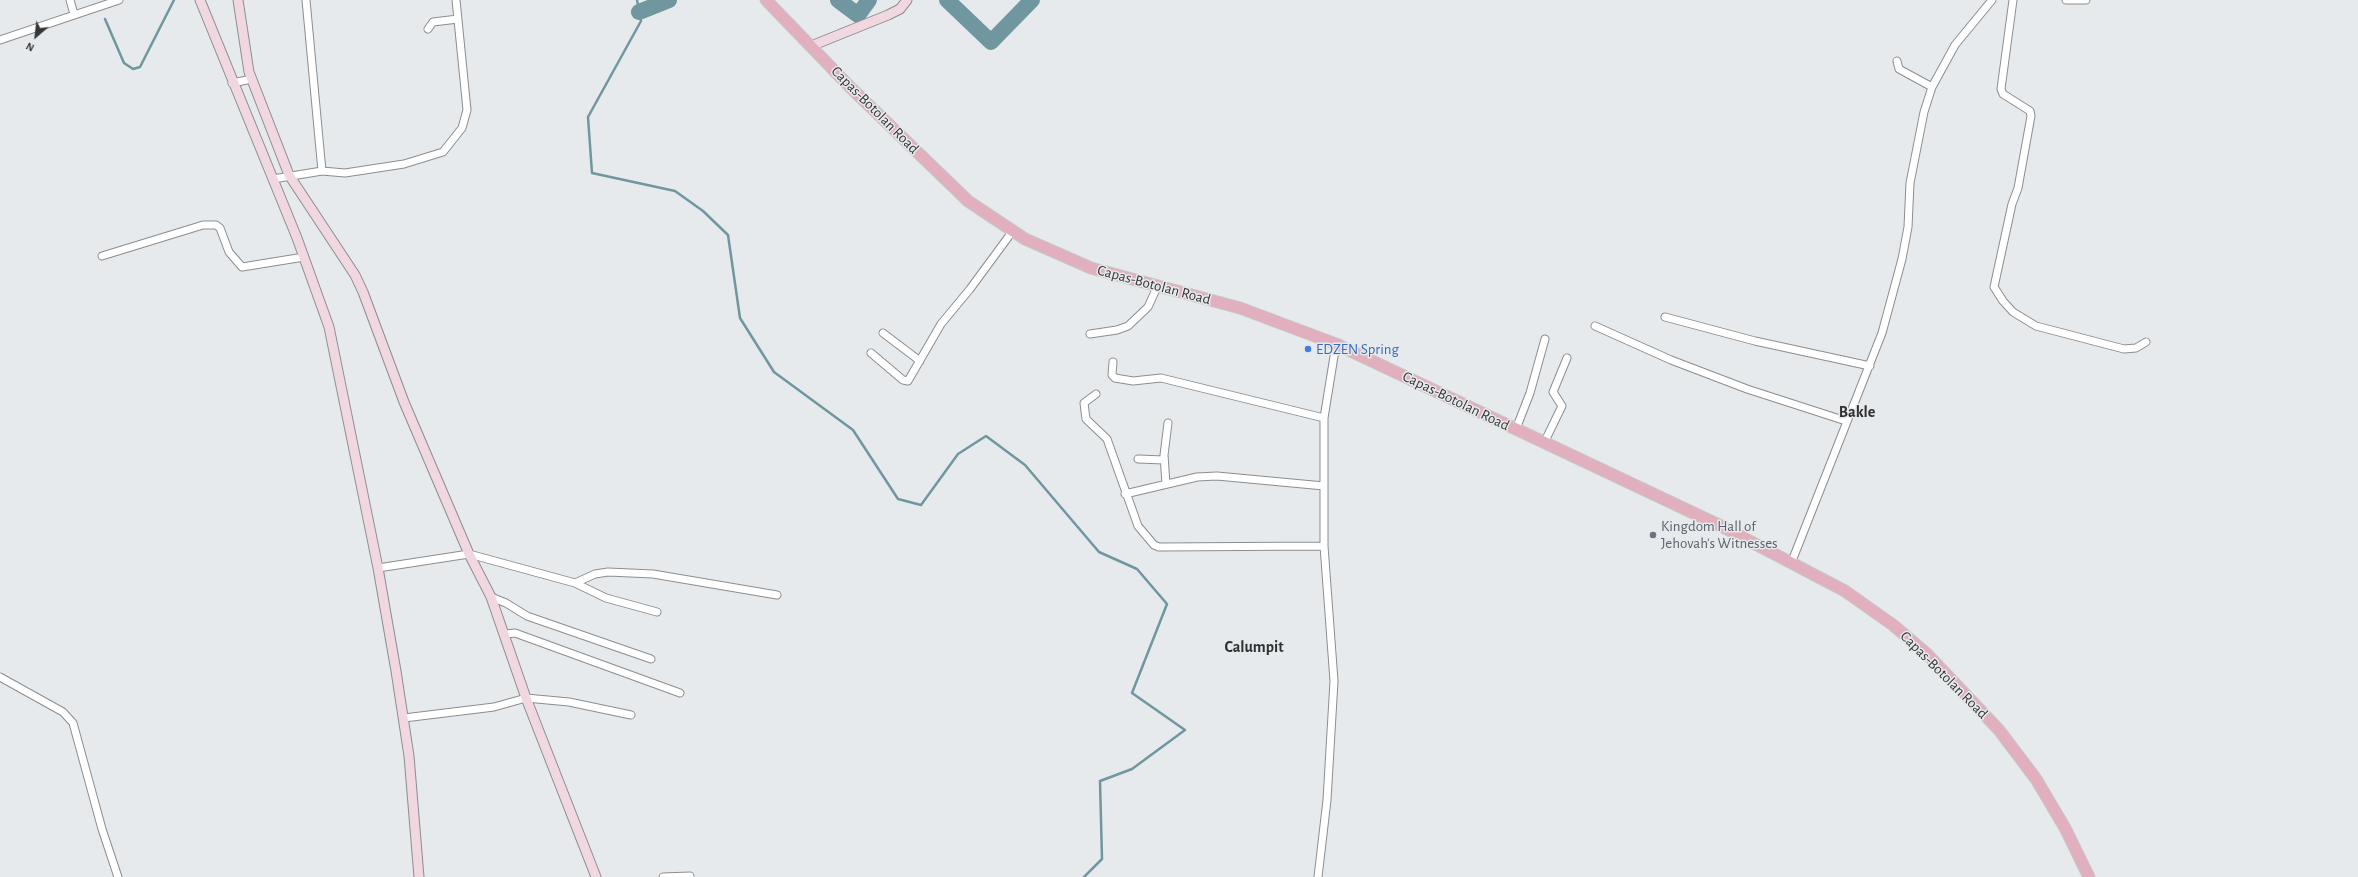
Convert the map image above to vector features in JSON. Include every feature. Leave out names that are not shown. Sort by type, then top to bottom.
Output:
[{"type":"main road","name":"Capas-Botolan Road","points":[[766,0],[968,201],[1012,232],[1056,254],[1091,268],[1240,308],[1336,344],[1686,509],[1792,561],[1845,591],[1893,625],[1927,654],[2019,754],[2058,817],[2089,877]]},
{"type":"street","points":[[70,0],[74,14]]},
{"type":"street","points":[[0,40],[119,0]]},
{"type":"street","points":[[200,0],[232,83],[304,257],[329,327],[378,568],[404,718],[419,877]]},
{"type":"street","points":[[238,0],[252,79],[290,175],[355,275],[364,292],[404,402],[469,554],[490,597],[526,698],[596,877]]},
{"type":"street","points":[[306,0],[322,171]]},
{"type":"street","points":[[273,180],[290,175],[322,171],[345,173],[404,164],[443,152],[462,128],[467,110],[456,0]]},
{"type":"street","points":[[811,46],[888,15],[900,9],[907,0]]},
{"type":"street","points":[[1792,561],[1882,333],[1902,259],[1908,227],[1910,183],[1924,112],[1932,87],[1955,45],[1992,0]]},
{"type":"street","points":[[2013,0],[2001,90],[2003,94],[2030,111],[2031,116],[2018,188],[2012,204],[1994,286],[2003,301],[2013,312],[2036,326],[2124,349],[2136,348],[2146,342]]},
{"type":"street","points":[[2066,0],[2086,0]]},
{"type":"street","points":[[428,29],[433,22],[458,20]]},
{"type":"street","points":[[1897,61],[1899,69],[1932,87]]},
{"type":"street","points":[[232,83],[252,79]]},
{"type":"street","points":[[102,256],[203,225],[216,225],[220,228],[229,252],[242,267],[304,257]]},
{"type":"street","points":[[871,353],[906,381],[920,361],[941,324],[970,289],[1012,232]]},
{"type":"street","points":[[1090,334],[1117,330],[1128,326],[1148,307],[1158,285]]},
{"type":"street","points":[[1665,317],[1755,341],[1870,366]]},
{"type":"street","points":[[1595,326],[1671,360],[1747,389],[1846,421]]},
{"type":"street","points":[[883,333],[920,361]]},
{"type":"street","points":[[1516,429],[1530,394],[1545,339]]},
{"type":"street","points":[[1318,877],[1327,800],[1334,680],[1324,546],[1324,418],[1336,344]]},
{"type":"street","points":[[1544,443],[1562,406],[1553,392],[1567,358]]},
{"type":"street","points":[[1113,362],[1112,374],[1115,378],[1133,381],[1161,378],[1324,418]]},
{"type":"street","points":[[1096,394],[1084,403],[1086,419],[1108,439],[1125,494],[1138,526],[1150,542],[1159,547],[1324,546]]},
{"type":"street","points":[[1166,484],[1164,460],[1168,423]]},
{"type":"street","points":[[1138,459],[1164,460]]},
{"type":"street","points":[[1125,494],[1197,477],[1217,476],[1324,486]]},
{"type":"street","points":[[378,568],[469,554],[574,583],[606,598],[657,612]]},
{"type":"street","points":[[574,583],[596,574],[608,572],[653,574],[777,595]]},
{"type":"street","points":[[490,597],[506,603],[527,616],[651,659]]},
{"type":"street","points":[[504,634],[515,633],[680,693]]},
{"type":"street","points":[[0,677],[63,712],[73,723],[102,829],[118,877]]},
{"type":"street","points":[[404,718],[494,707],[526,698],[569,702],[631,715]]},
{"type":"street","points":[[663,877],[690,876]]},
{"type":"waterway","points":[[105,19],[124,63],[133,69],[140,67],[174,0]]},
{"type":"waterway","points":[[637,0],[641,21],[588,117],[592,173],[675,191],[703,211],[728,235],[740,318],[774,372],[853,430],[898,499],[921,505],[958,454],[986,436],[1025,465],[1099,552],[1137,569],[1167,604],[1132,693],[1185,730],[1132,769],[1100,781],[1102,859],[1084,877]]},
{"type":"waterway","points":[[639,12],[669,0]]},
{"type":"waterway","points":[[838,0],[858,15],[869,0]]},
{"type":"waterway","points":[[947,0],[991,42],[1032,0]]},
{"type":"place","name":"EDZEN Spring","points":[[1308,349]]},
{"type":"place","name":"Kingdom Hall of Jehovah's Witnesses","points":[[1653,535]]},
{"type":"district","name":"Bakle","points":[[1857,412]]},
{"type":"district","name":"Calumpit","points":[[1254,647]]}]
